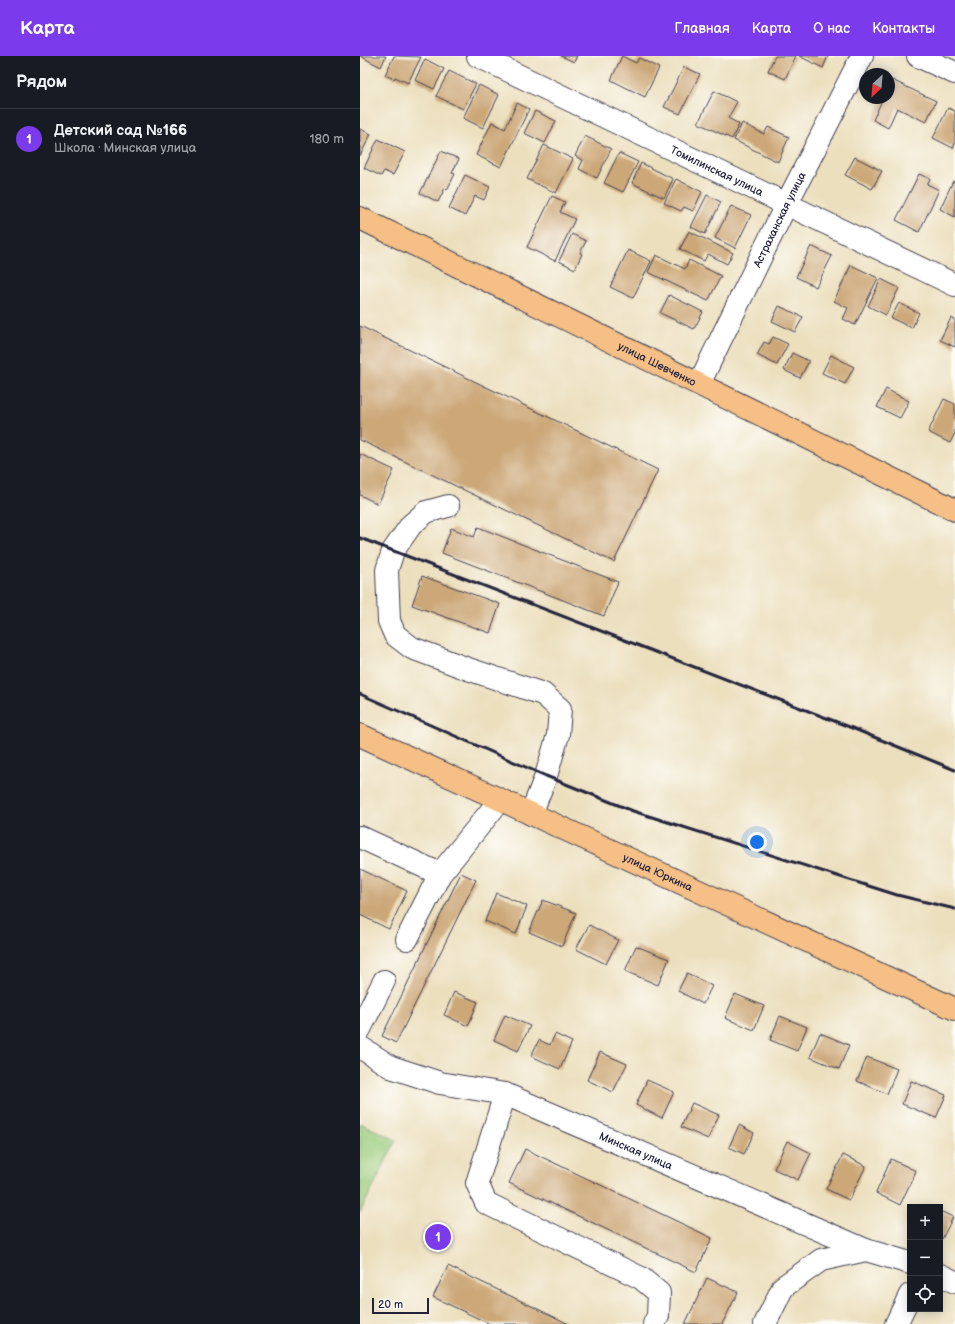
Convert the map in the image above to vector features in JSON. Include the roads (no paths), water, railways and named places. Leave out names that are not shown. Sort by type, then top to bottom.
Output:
[{"type":"main road","name":"улица Шевченко","points":[[360,218],[955,510]]},
{"type":"main road","name":"улица Юркина","points":[[360,735],[955,1010]]},
{"type":"street","name":"Томилинская улица","points":[[478,56],[955,285]]},
{"type":"street","name":"Астраханская улица","points":[[699,384],[786,205],[862,56]]},
{"type":"street","points":[[918,56],[955,74]]},
{"type":"street","points":[[448,506],[426,512],[411,525],[393,551],[387,570],[389,621],[395,635],[412,648],[468,669],[543,694],[560,709],[558,735],[546,776],[531,814]]},
{"type":"street","points":[[407,940],[440,874],[500,800]]},
{"type":"street","points":[[360,837],[440,874]]},
{"type":"street","points":[[360,1029],[384,981]]},
{"type":"street","name":"Минская улица","points":[[360,1047],[391,1067],[440,1082],[505,1094],[866,1250],[907,1262]]},
{"type":"street","points":[[505,1094],[477,1183],[486,1203],[641,1278],[659,1293],[658,1316],[654,1324]]},
{"type":"street","points":[[765,1324],[783,1287],[821,1260],[866,1250]]},
{"type":"street","points":[[942,1276],[955,1282]]},
{"type":"street","points":[[896,1324],[907,1301]]},
{"type":"railway","points":[[360,538],[842,724],[955,770]]},
{"type":"railway","points":[[360,694],[546,776],[633,811],[897,895],[955,909]]},
{"type":"place","name":"Детский сад №166","points":[[438,1237]]}]
